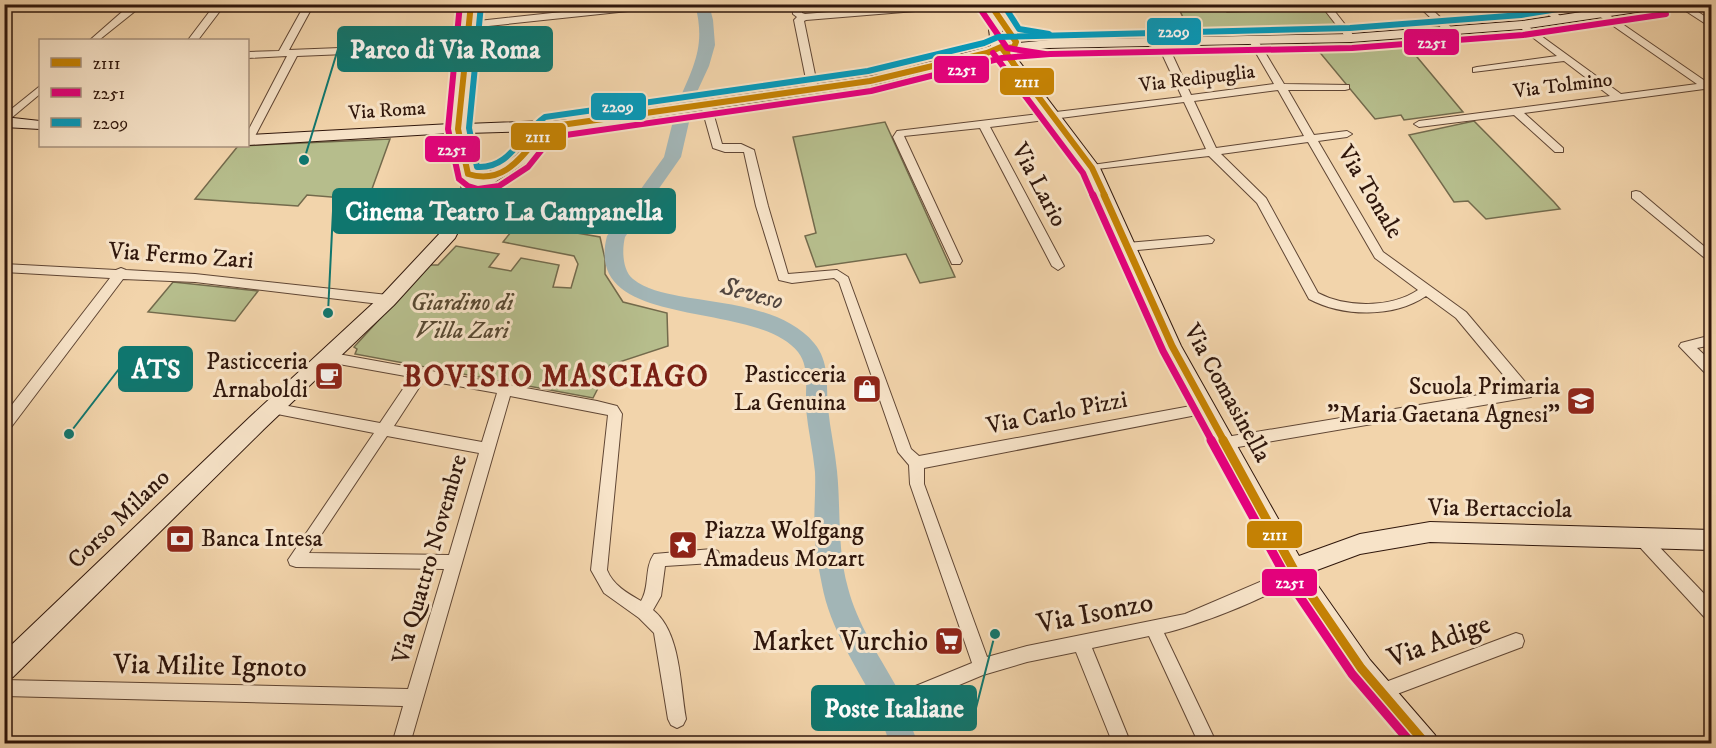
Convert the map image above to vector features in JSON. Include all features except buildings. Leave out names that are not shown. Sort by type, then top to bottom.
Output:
[{"type":"street","points":[[95,39],[129,9],[137,5],[225,4]]},
{"type":"street","points":[[282,54],[310,4]]},
{"type":"street","points":[[471,4],[458,129],[468,175],[490,179],[523,158],[547,127]]},
{"type":"street","points":[[469,25],[666,4]]},
{"type":"street","points":[[796,4],[798,14],[804,17]]},
{"type":"street","points":[[813,89],[799,20],[804,17],[964,4]]},
{"type":"street","points":[[1323,4],[1351,38]]},
{"type":"street","points":[[1420,4],[1450,31]]},
{"type":"street","points":[[1540,4],[1560,20]]},
{"type":"street","name":"Via Roma","points":[[249,140],[458,129],[547,127],[887,78],[987,53],[1007,45],[1351,38],[1522,25],[1664,4]]},
{"type":"street","points":[[1679,4],[1712,25]]},
{"type":"street","points":[[195,39],[220,5]]},
{"type":"street","name":"Via Comasinella","points":[[992,8],[1007,45],[1092,168],[1168,338],[1294,570],[1356,660],[1426,744]]},
{"type":"street","points":[[1602,14],[1710,87]]},
{"type":"street","points":[[1522,25],[1618,97]]},
{"type":"street","name":"Via Tonale","points":[[1226,444],[1526,393],[1461,315],[1379,255],[1254,41]]},
{"type":"street","points":[[1162,43],[1213,153],[1262,201],[1309,289],[1318,299],[1341,306],[1399,304],[1409,302],[1428,289]]},
{"type":"street","points":[[249,55],[467,46]]},
{"type":"street","points":[[249,138],[294,53]]},
{"type":"street","points":[[1477,69],[1565,58]]},
{"type":"street","name":"Via Redipuglia","points":[[956,261],[898,135],[1055,117],[1188,98],[1282,88],[1345,87]]},
{"type":"street","name":"Via Tolmino","points":[[1419,124],[1710,87]]},
{"type":"street","points":[[4,121],[39,90]]},
{"type":"street","points":[[692,106],[717,146],[723,149],[744,147],[748,150],[783,277],[792,279],[837,274],[844,280],[905,452],[916,464],[917,484],[982,667]]},
{"type":"street","points":[[1516,111],[1559,150]]},
{"type":"street","points":[[4,121],[39,125]]},
{"type":"street","name":"Via Lario","points":[[983,124],[1058,266]]},
{"type":"street","points":[[1092,168],[1347,134]]},
{"type":"street","name":"Corso Milano","points":[[4,669],[272,408],[388,300],[449,234],[468,175]]},
{"type":"street","points":[[1636,195],[1712,260]]},
{"type":"street","points":[[1127,247],[1208,240]]},
{"type":"street","name":"Via Fermo Zari","points":[[4,268],[121,272],[353,294],[388,300]]},
{"type":"street","points":[[4,426],[121,272]]},
{"type":"street","points":[[1712,340],[1686,346],[1712,371]]},
{"type":"street","points":[[327,357],[612,410],[615,414],[612,453],[599,570],[605,585],[644,610],[663,634],[677,719]]},
{"type":"street","points":[[421,374],[296,560],[454,561]]},
{"type":"street","name":"Via Quattro Novembre","points":[[401,744],[505,389]]},
{"type":"street","points":[[272,408],[487,449]]},
{"type":"street","name":"Via Carlo Pizzi","points":[[916,464],[1207,408]]},
{"type":"street","name":"Via Bertacciola","points":[[1294,570],[1312,560],[1355,543],[1430,532],[1712,540]]},
{"type":"street","points":[[1642,539],[1712,614]]},
{"type":"street","points":[[644,610],[654,596],[657,563],[660,559],[712,556]]},
{"type":"street","name":"Via Isonzo","points":[[902,700],[982,667],[1186,621],[1280,581],[1294,570]]},
{"type":"street","points":[[1154,629],[1208,744]]},
{"type":"street","name":"Via Adige","points":[[1381,692],[1516,641]]},
{"type":"street","points":[[1081,643],[1122,744]]},
{"type":"street","name":"Via Milite Ignoto","points":[[4,688],[414,698]]},
{"type":"green space","points":[[1177,5],[1220,5],[1227,12],[1325,9],[1343,32],[1192,36]]},
{"type":"green space","points":[[1402,39],[1463,112],[1404,120],[1401,115],[1375,119],[1312,43]]},
{"type":"green space","points":[[1474,121],[1560,209],[1486,219],[1468,201],[1454,202],[1409,135]]},
{"type":"green space","points":[[885,122],[955,277],[920,283],[906,254],[816,267],[805,236],[816,233],[793,137]]},
{"type":"green space","points":[[390,139],[368,200],[307,195],[298,206],[195,199],[237,147]]},
{"type":"green space","name":"Giardino di Villa Zari","points":[[538,216],[559,220],[553,229],[600,237],[605,259],[605,274],[623,302],[667,313],[668,346],[610,365],[593,398],[355,354],[357,349],[354,347],[429,265],[438,265],[456,246],[499,254],[489,267],[511,271],[521,258],[559,265],[553,287],[571,288],[578,264],[574,256],[503,242],[518,223],[522,224],[526,218],[536,219]]},
{"type":"green space","points":[[173,282],[258,291],[235,321],[148,312]]},
{"type":"waterway","name":"Seveso","points":[[686,103],[702,66],[707,45],[708,34],[702,4]]},
{"type":"waterway","name":"Seveso","points":[[684,109],[672,157],[616,236],[613,248],[617,272],[624,283],[630,287],[658,299],[750,317],[776,325],[797,337],[809,351],[816,368],[817,408],[826,472],[827,541],[835,588],[846,622],[886,695]]},
{"type":"waterway","name":"Seveso","points":[[894,716],[904,744]]},
{"type":"transit line","name":"z251","points":[[460,4],[448,129],[459,179],[468,186],[478,189],[499,186],[519,174],[535,160],[552,137],[871,91],[1002,58],[1050,54],[1352,48],[1523,35],[1666,14]]},
{"type":"transit line","name":"z111","points":[[471,4],[458,129],[468,174],[481,178],[503,173],[522,156],[547,127],[870,81],[987,53],[1001,47],[1092,168],[1172,346],[1294,570],[1361,668],[1426,744]]},
{"type":"transit line","name":"z111","points":[[990,4],[1016,42],[1014,47],[1008,48],[1007,54],[1013,63]]},
{"type":"transit line","name":"z209","points":[[1003,4],[1019,29],[1049,34]]},
{"type":"transit line","name":"z209","points":[[481,5],[469,128],[477,167],[489,168],[507,158],[529,131],[545,117],[868,71],[984,43],[998,37],[1350,28],[1521,15],[1589,4]]},
{"type":"transit line","name":"z251","points":[[981,10],[1007,48],[1045,54]]},
{"type":"transit line","name":"z251","points":[[993,53],[1083,173],[1163,351],[1285,575],[1352,674],[1412,744]]},
{"type":"place","name":"Parco di Via Roma","points":[[304,160]]},
{"type":"place","name":"Cinema Teatro La Campanella","points":[[328,313]]},
{"type":"place","name":"Pasticceria Arnaboldi","points":[[329,376]]},
{"type":"place","name":"Pasticceria La Genuina","points":[[867,389]]},
{"type":"place","name":"Scuola Primaria \"Maria Gaetana Agnesi\"","points":[[1581,401]]},
{"type":"place","name":"ATS","points":[[69,434]]},
{"type":"place","name":"Banca Intesa","points":[[180,539]]},
{"type":"place","name":"Piazza Wolfgang Amadeus Mozart","points":[[683,545]]},
{"type":"place","name":"Poste Italiane","points":[[995,634]]},
{"type":"place","name":"Market Vurchio","points":[[949,641]]},
{"type":"district","name":"BOVISIO MASCIAGO","points":[[556,377]]}]
